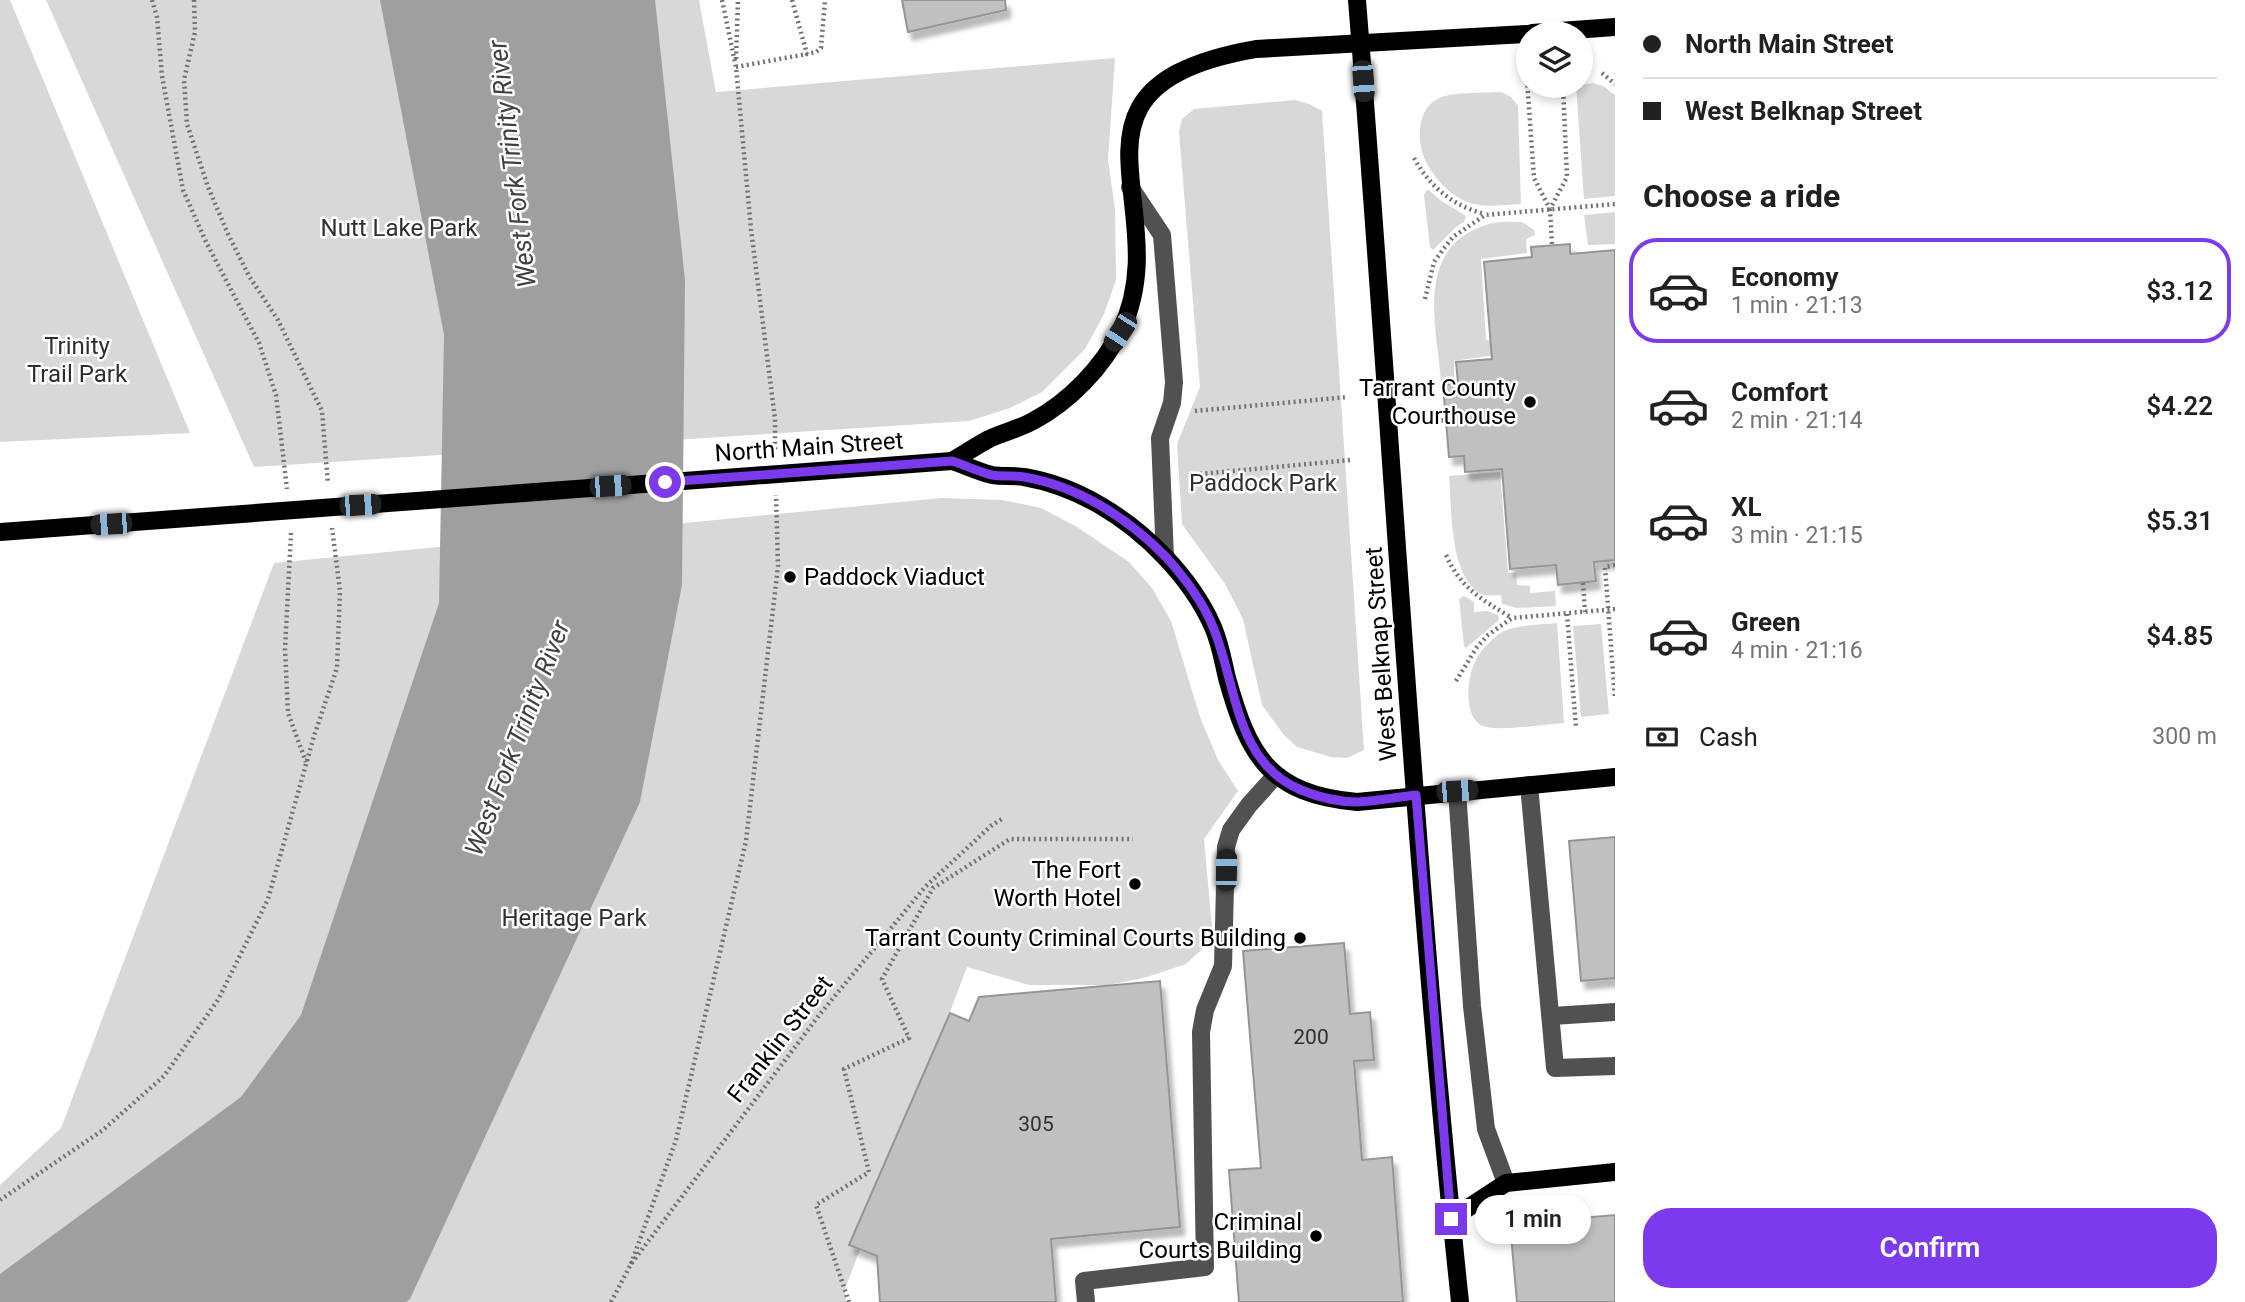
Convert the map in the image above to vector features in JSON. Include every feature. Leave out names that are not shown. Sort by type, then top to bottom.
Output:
[{"type":"main road","name":"West Belknap Street","points":[[1357,0],[1416,795],[1460,1302]]},
{"type":"main road","points":[[1593,29],[1615,27]]},
{"type":"main road","points":[[947,461],[990,438],[1033,421],[1059,404],[1080,386],[1120,332],[1131,307],[1136,273],[1130,187],[1130,133],[1137,111],[1148,95],[1190,66],[1220,56],[1256,49],[1516,34]]},
{"type":"main road","points":[[947,461],[992,475],[1024,477],[1084,496],[1131,526],[1165,557],[1185,580],[1214,629],[1237,711],[1249,739],[1262,761],[1276,775],[1301,790],[1334,800],[1357,802],[1615,777]]},
{"type":"main road","name":"North Main Street","points":[[0,532],[947,461]]},
{"type":"main road","points":[[1451,1219],[1506,1183],[1615,1172]]},
{"type":"street","points":[[1130,187],[1162,235],[1174,382],[1172,403],[1160,438],[1165,557]]},
{"type":"street","points":[[1086,1302],[1084,1281],[1205,1267],[1201,1032],[1205,1010],[1223,966],[1226,847],[1231,830],[1276,775]]},
{"type":"street","points":[[1529,785],[1555,1068],[1615,1066]]},
{"type":"street","points":[[1457,791],[1472,1006],[1486,1129],[1506,1183]]},
{"type":"street","points":[[1552,1016],[1615,1012]]},
{"type":"path","points":[[152,0],[157,18],[162,76],[183,190],[206,242],[259,343],[276,395],[288,500]]},
{"type":"path","points":[[194,0],[195,32],[184,80],[187,124],[208,187],[228,233],[249,276],[278,320],[322,411],[328,485]]},
{"type":"path","points":[[722,0],[736,67],[751,229],[775,419],[776,460]]},
{"type":"path","points":[[736,67],[738,0]]},
{"type":"path","points":[[792,0],[807,54]]},
{"type":"path","points":[[736,67],[816,52],[821,48],[825,0]]},
{"type":"path","points":[[1602,73],[1615,84]]},
{"type":"path","points":[[1528,98],[1534,178],[1550,209],[1552,245]]},
{"type":"path","points":[[1550,209],[1567,177],[1564,98]]},
{"type":"path","points":[[1414,158],[1420,170],[1438,190],[1460,206],[1485,215],[1615,204]]},
{"type":"path","points":[[1425,299],[1434,262],[1453,237],[1485,215]]},
{"type":"path","points":[[1195,411],[1347,397]]},
{"type":"path","points":[[1436,421],[1446,420]]},
{"type":"path","points":[[1200,474],[1351,460]]},
{"type":"path","points":[[631,1264],[676,1140],[746,841],[778,566],[776,486]]},
{"type":"path","points":[[0,1200],[103,1130],[164,1076],[218,1000],[268,898],[313,736],[337,668],[340,591],[332,523]]},
{"type":"path","points":[[291,526],[285,649],[288,713],[307,763]]},
{"type":"path","points":[[1446,555],[1458,579],[1467,589],[1512,618]]},
{"type":"path","points":[[1615,565],[1605,566],[1615,699]]},
{"type":"path","points":[[1583,583],[1585,612]]},
{"type":"path","points":[[1457,681],[1477,647],[1488,635],[1512,618],[1615,609]]},
{"type":"path","points":[[1567,614],[1576,727]]},
{"type":"path","name":"Franklin Street","points":[[611,1302],[631,1264],[820,1014],[925,887],[992,825],[1002,819]]},
{"type":"path","points":[[849,1302],[816,1205],[869,1172],[844,1069],[909,1038],[882,979],[933,888],[1010,839],[1133,839]]},
{"type":"green space","name":"Trinity Trail Park","points":[[0,0],[10,0],[190,433],[0,442]]},
{"type":"green space","name":"Nutt Lake Park","points":[[46,0],[699,0],[716,92],[1115,58],[1108,160],[1115,209],[1116,280],[1104,314],[1085,349],[1042,392],[1010,408],[969,421],[254,467]]},
{"type":"green space","points":[[1593,83],[1603,86],[1615,95],[1615,196],[1584,199],[1577,98],[1593,98]]},
{"type":"green space","points":[[1501,92],[1511,97],[1518,106],[1521,204],[1476,205],[1452,193],[1433,173],[1423,154],[1420,125],[1427,108],[1442,97],[1462,93]]},
{"type":"green space","name":"Paddock Park","points":[[1295,100],[1322,111],[1364,750],[1347,758],[1331,757],[1297,747],[1284,735],[1262,705],[1243,619],[1225,584],[1182,524],[1177,444],[1200,387],[1179,132],[1182,119],[1194,109]]},
{"type":"green space","points":[[1429,190],[1466,216],[1464,222],[1433,250],[1430,247],[1424,195]]},
{"type":"green space","points":[[1615,212],[1615,244],[1588,245],[1584,215]]},
{"type":"green space","points":[[1522,222],[1534,230],[1535,235],[1526,239],[1527,253],[1481,259],[1486,340],[1493,341],[1495,355],[1454,361],[1454,378],[1441,381],[1434,312],[1435,289],[1440,268],[1449,250],[1465,235],[1489,224]]},
{"type":"green space","points":[[1500,472],[1508,573],[1516,573],[1517,585],[1530,586],[1530,593],[1555,591],[1556,606],[1517,608],[1502,604],[1501,595],[1479,593],[1469,584],[1462,571],[1454,539],[1449,476]]},
{"type":"green space","name":"Heritage Park","points":[[942,498],[1002,500],[1041,508],[1077,527],[1129,562],[1152,588],[1171,621],[1200,717],[1218,760],[1238,791],[1204,839],[1213,939],[1186,964],[1147,977],[1109,985],[1029,985],[967,967],[845,1289],[846,1302],[0,1302],[0,1185],[61,1128],[274,563]]},
{"type":"green space","points":[[1464,596],[1474,602],[1474,612],[1487,611],[1498,615],[1499,620],[1466,648],[1459,599]]},
{"type":"green space","points":[[1557,623],[1564,723],[1490,728],[1476,721],[1469,705],[1469,684],[1474,665],[1484,648],[1499,634],[1512,628]]},
{"type":"green space","points":[[1601,624],[1609,714],[1581,717],[1573,626]]},
{"type":"water","name":"West Fork Trinity River","points":[[380,0],[655,0],[685,280],[682,585],[640,802],[410,1299],[406,1302],[0,1302],[0,1274],[241,1097],[301,1015],[439,603],[444,335]]},
{"type":"building","points":[[902,0],[1005,0],[1006,10],[908,32]]},
{"type":"building","name":"Tarrant County Courthouse","points":[[1570,244],[1570,254],[1615,250],[1615,560],[1594,562],[1596,581],[1558,585],[1556,565],[1510,569],[1502,469],[1465,472],[1464,456],[1449,457],[1443,385],[1458,383],[1456,362],[1492,359],[1484,262],[1532,257],[1531,247]]},
{"type":"building","points":[[1615,837],[1615,978],[1581,981],[1569,841]]},
{"type":"building","points":[[1344,943],[1350,1014],[1370,1012],[1374,1060],[1354,1061],[1362,1160],[1392,1157],[1403,1302],[1239,1302],[1229,1170],[1261,1168],[1243,951]]},
{"type":"building","points":[[1160,981],[1180,1227],[1051,1239],[1056,1302],[880,1302],[877,1256],[849,1245],[950,1013],[969,1021],[979,997]]},
{"type":"building","points":[[1615,1215],[1615,1302],[1517,1302],[1510,1224]]},
{"type":"place","name":"Tarrant County Courthouse","points":[[1530,402]]},
{"type":"place","name":"Paddock Viaduct","points":[[790,577]]},
{"type":"place","name":"The Fort Worth Hotel","points":[[1135,884]]},
{"type":"place","name":"Tarrant County Criminal Courts Building","points":[[1300,938]]},
{"type":"place","name":"Criminal Courts Building","points":[[1316,1236]]},
{"type":"route","points":[[665,482],[952,461],[992,475],[1024,477],[1084,496],[1131,526],[1165,557],[1185,580],[1204,609],[1214,629],[1237,711],[1249,739],[1262,761],[1276,775],[1290,785],[1334,800],[1357,802],[1416,795],[1451,1219]]}]
